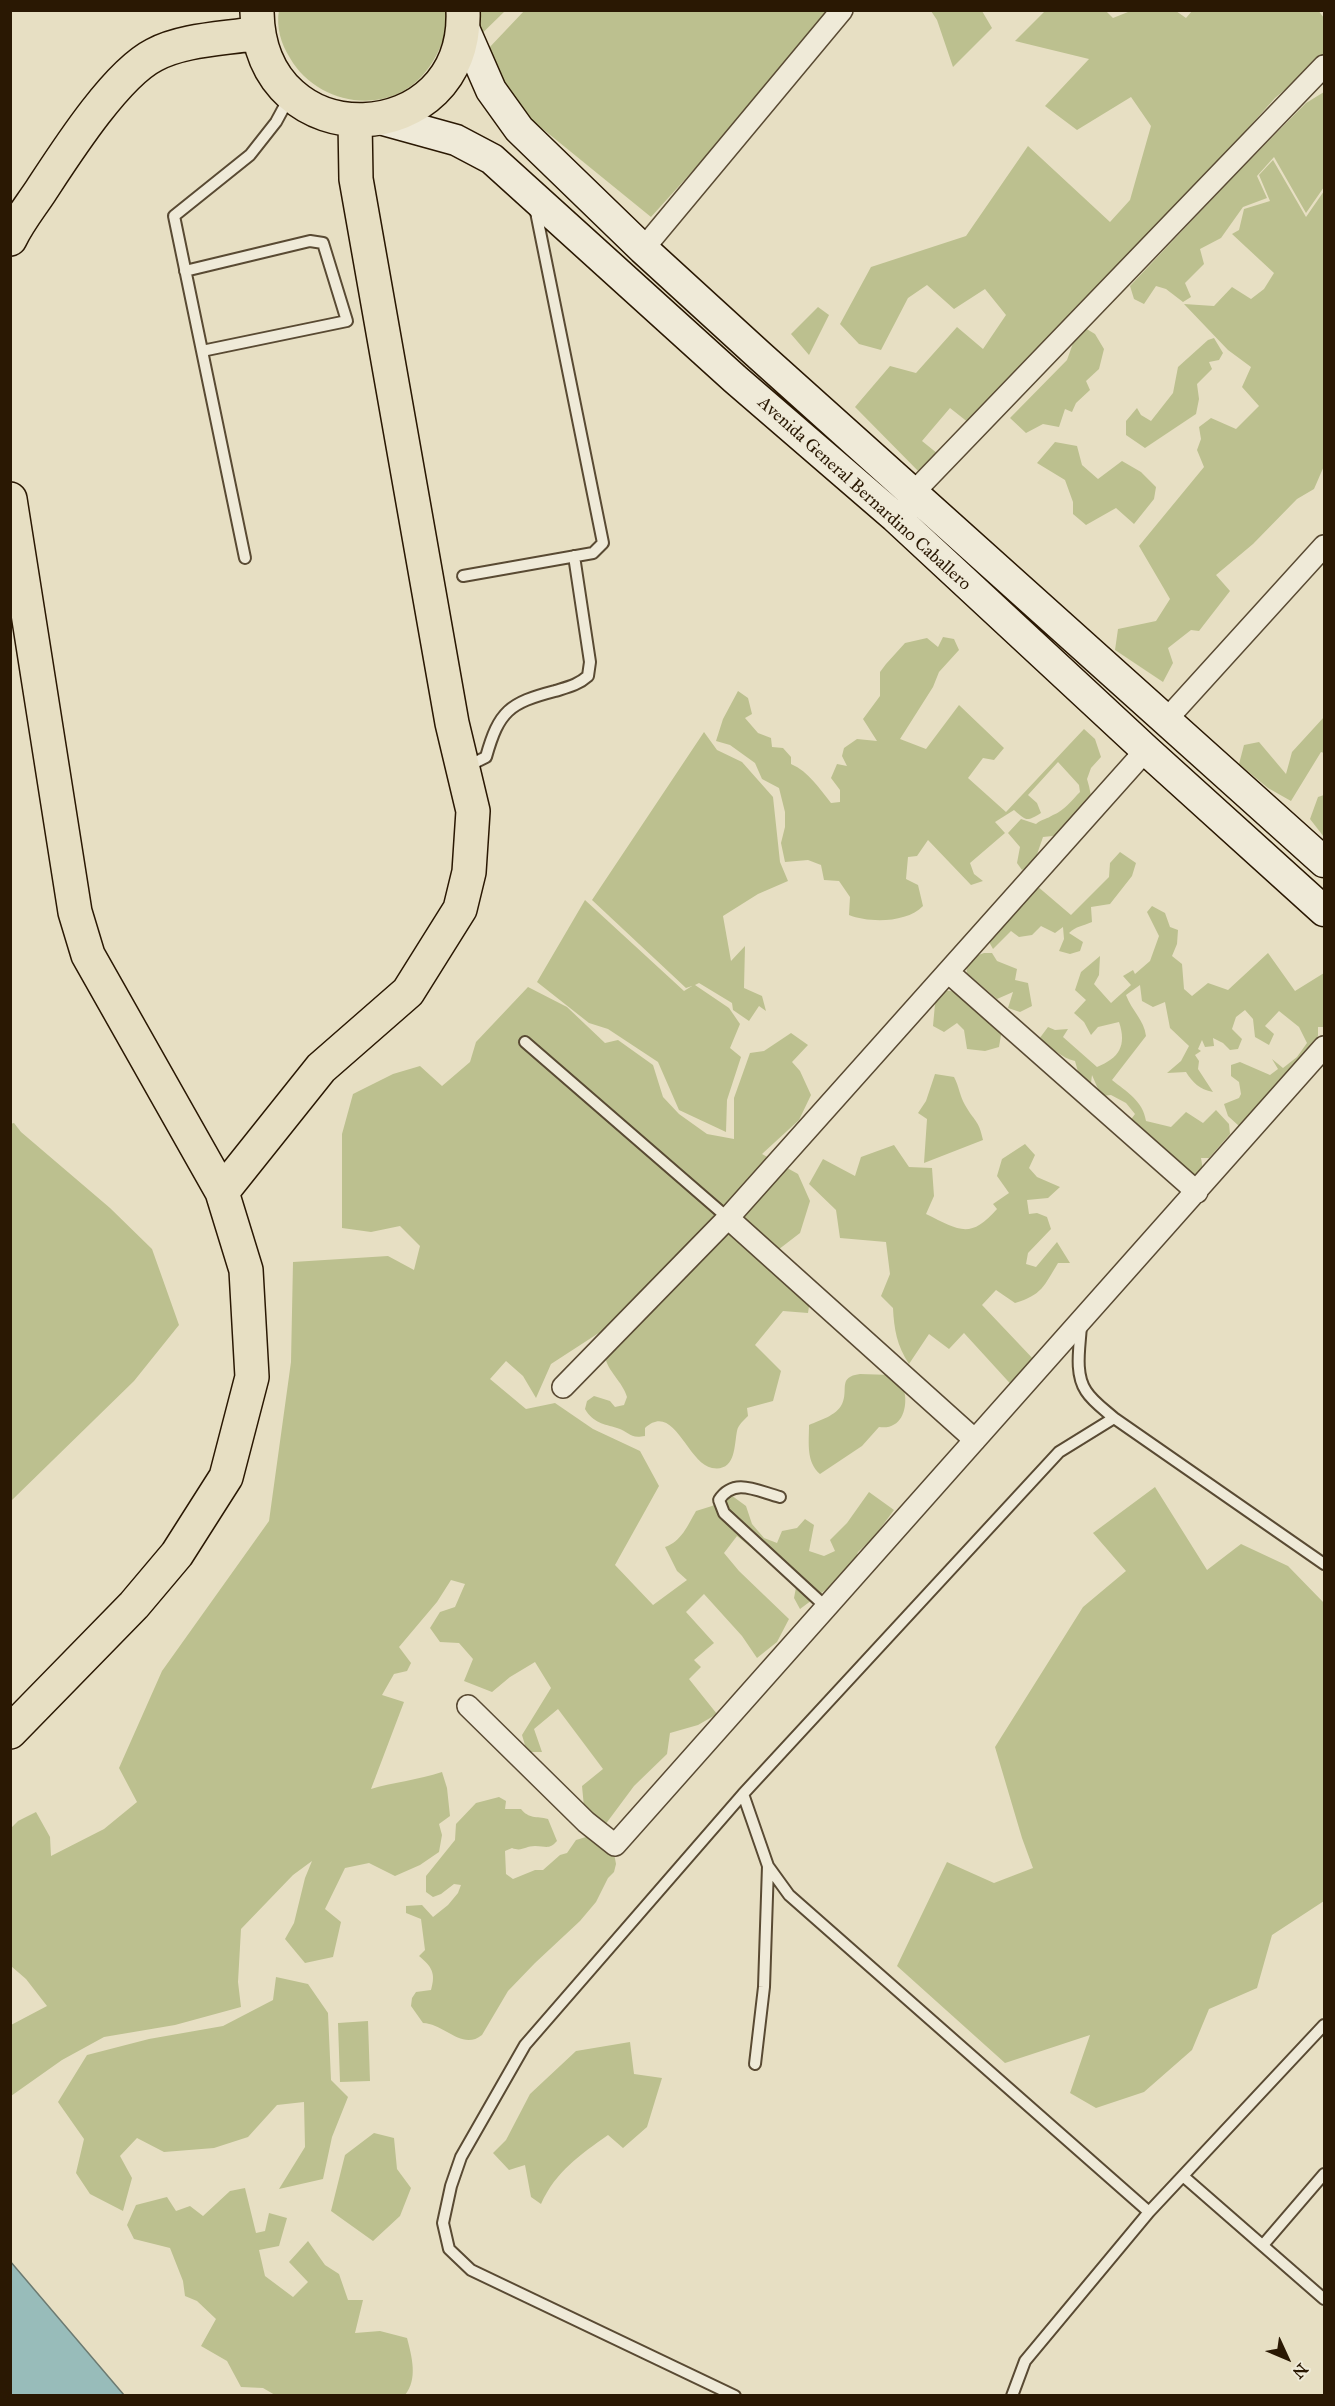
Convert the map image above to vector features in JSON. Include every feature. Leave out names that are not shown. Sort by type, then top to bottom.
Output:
[{"type":"highway","points":[[10,239],[59,164],[106,99],[135,68],[154,55],[257,22],[269,67],[290,95],[320,113],[367,120],[404,111],[426,98],[435,89],[457,54],[463,18]]},
{"type":"highway","points":[[222,1192],[321,1068],[408,992],[460,909],[469,872],[473,811],[450,711],[356,179],[367,120]]},
{"type":"highway","points":[[10,499],[75,912],[88,955],[222,1192],[246,1270],[252,1377],[226,1477],[177,1554],[134,1605],[68,1670],[10,1732]]},
{"type":"main road","name":"Avenida General Bernardino Caballero","points":[[463,18],[491,90],[519,129],[643,249],[1324,862]]},
{"type":"main road","name":"Avenida General Bernardino Caballero","points":[[367,120],[456,140],[492,159],[735,379],[895,517],[1146,750],[1324,911]]},
{"type":"street","points":[[643,249],[842,10]]},
{"type":"street","points":[[913,493],[1324,66]]},
{"type":"street","points":[[1166,720],[1324,546]]},
{"type":"street","points":[[563,1387],[728,1218],[1146,750]]},
{"type":"street","points":[[948,972],[1197,1192]]},
{"type":"street","points":[[468,1706],[586,1822],[615,1845],[1324,1047]]},
{"type":"street","points":[[728,1218],[975,1440]]},
{"type":"lane","points":[[245,558],[174,216],[250,155],[276,122],[290,95]]},
{"type":"lane","points":[[463,576],[593,553],[603,543],[532,195]]},
{"type":"lane","points":[[185,271],[310,241],[322,243],[347,321],[202,351]]},
{"type":"lane","points":[[463,768],[486,757],[497,724],[508,709],[529,698],[578,684],[588,676],[590,662],[574,556]]},
{"type":"lane","points":[[525,1042],[728,1218]]},
{"type":"lane","points":[[1081,1320],[1079,1363],[1081,1382],[1087,1394],[1114,1418],[1324,1564]]},
{"type":"lane","points":[[735,2396],[471,2270],[448,2249],[443,2223],[451,2186],[461,2157],[525,2045],[743,1794],[1059,1452],[1114,1418]]},
{"type":"lane","points":[[780,1497],[736,1486],[725,1490],[718,1500],[724,1513],[826,1607]]},
{"type":"lane","points":[[743,1794],[768,1866],[789,1894],[1149,2212]]},
{"type":"lane","points":[[755,2064],[764,1987],[768,1866]]},
{"type":"lane","points":[[1012,2396],[1025,2361],[1149,2212],[1324,2025]]},
{"type":"lane","points":[[1263,2246],[1324,2174]]},
{"type":"lane","points":[[1184,2176],[1324,2299]]},
{"type":"green space","points":[[279,10],[505,11],[465,50],[446,32],[430,66],[407,89],[389,97],[352,100],[333,95],[316,86],[302,74],[284,47],[278,23]]},
{"type":"green space","points":[[1133,10],[1176,11],[1186,18],[1192,11],[1318,10],[1324,18],[1324,54],[1275,98],[1156,231],[974,427],[950,408],[922,441],[943,458],[925,478],[855,407],[890,366],[916,373],[957,327],[983,349],[1006,315],[985,289],[954,309],[927,285],[908,298],[881,350],[859,344],[840,324],[871,267],[966,236],[1028,146],[1110,222],[1130,200],[1151,126],[1131,97],[1077,130],[1045,106],[1089,59],[1015,41],[1045,11],[1106,11],[1113,18]]},
{"type":"green space","points":[[524,11],[826,11],[755,102],[651,217],[469,69]]},
{"type":"green space","points":[[931,11],[982,11],[992,28],[953,67],[937,20]]},
{"type":"green space","points":[[1324,92],[1324,187],[1306,213],[1274,157],[1257,176],[1267,198],[1243,207],[1221,238],[1200,249],[1204,264],[1185,283],[1191,297],[1183,302],[1166,289],[1156,286],[1144,304],[1134,299],[1130,286],[1306,103]]},
{"type":"green space","points":[[1273,160],[1306,217],[1324,191],[1324,466],[1314,489],[1297,499],[1253,544],[1216,575],[1230,591],[1199,631],[1191,630],[1168,648],[1173,663],[1163,682],[1115,650],[1118,629],[1156,621],[1170,599],[1139,546],[1204,467],[1197,450],[1201,439],[1199,427],[1211,418],[1236,429],[1259,406],[1242,387],[1251,367],[1228,350],[1184,304],[1214,306],[1232,287],[1251,299],[1264,289],[1274,273],[1232,234],[1239,230],[1244,209],[1270,201],[1259,175]]},
{"type":"green space","points":[[818,307],[829,315],[809,355],[791,334]]},
{"type":"green space","points":[[1085,328],[1095,334],[1104,349],[1099,369],[1086,381],[1090,390],[1076,403],[1072,412],[1065,409],[1059,427],[1043,424],[1026,433],[1010,418],[1067,360],[1077,332]]},
{"type":"green space","points":[[1214,338],[1223,353],[1219,360],[1209,362],[1212,369],[1197,384],[1199,399],[1196,414],[1145,448],[1126,435],[1126,421],[1137,408],[1141,415],[1151,421],[1173,393],[1178,367],[1208,340]]},
{"type":"green space","points":[[1055,442],[1077,446],[1082,465],[1098,479],[1122,461],[1141,472],[1156,487],[1154,499],[1134,524],[1116,508],[1086,525],[1073,514],[1073,502],[1065,480],[1037,463]]},
{"type":"green space","points":[[943,637],[954,639],[959,650],[939,672],[933,687],[900,739],[926,749],[959,705],[1004,748],[994,760],[983,758],[968,778],[1006,812],[1084,729],[1095,739],[1101,757],[1091,768],[1087,779],[1091,793],[1090,815],[1085,823],[1069,833],[1043,837],[1034,863],[1022,870],[1017,863],[1020,847],[1008,833],[1021,819],[1036,824],[1057,813],[1080,792],[1079,785],[1058,762],[1028,795],[1037,803],[1041,813],[1027,819],[1014,810],[995,822],[1005,833],[970,863],[974,874],[983,881],[971,885],[928,840],[917,856],[908,857],[906,879],[918,885],[923,906],[908,916],[888,920],[857,918],[849,915],[850,897],[839,881],[824,880],[821,865],[808,860],[785,862],[781,843],[785,827],[785,812],[779,788],[762,779],[755,763],[730,745],[716,741],[723,719],[738,691],[748,698],[752,714],[745,718],[758,733],[771,738],[772,747],[783,748],[791,757],[791,764],[808,776],[831,803],[840,802],[840,790],[831,778],[837,764],[847,766],[842,756],[844,748],[857,739],[877,741],[863,719],[880,696],[880,672],[905,643],[927,638],[938,647]]},
{"type":"green space","points":[[1324,717],[1324,753],[1321,752],[1291,801],[1268,788],[1239,764],[1244,745],[1259,742],[1286,774],[1292,752]]},
{"type":"green space","points":[[704,732],[717,750],[742,762],[773,797],[780,862],[788,881],[758,894],[723,916],[731,961],[745,946],[744,988],[762,996],[766,1011],[759,1006],[749,1021],[733,1010],[732,1003],[699,983],[695,985],[729,1008],[740,1024],[730,1048],[741,1057],[727,1100],[726,1132],[679,1110],[658,1062],[608,1029],[589,1023],[537,982],[585,900],[684,991],[692,986],[686,988],[592,900]]},
{"type":"green space","points":[[1324,795],[1324,837],[1310,819],[1318,797]]},
{"type":"green space","points":[[1120,852],[1136,863],[1132,876],[1110,904],[1091,907],[1092,922],[1077,927],[1069,933],[1083,942],[1080,951],[1070,954],[1059,951],[1064,939],[1063,927],[1055,933],[1041,926],[1032,935],[1019,937],[1011,931],[993,949],[984,933],[1018,899],[1023,906],[1025,897],[1034,892],[1037,886],[1071,915],[1109,877],[1110,863]]},
{"type":"green space","points":[[1152,906],[1165,913],[1170,927],[1178,930],[1177,944],[1172,956],[1182,964],[1184,989],[1192,996],[1208,983],[1228,990],[1268,953],[1295,991],[1324,973],[1324,1027],[1318,1027],[1318,1036],[1256,1118],[1239,1126],[1228,1116],[1224,1104],[1239,1098],[1241,1094],[1239,1082],[1231,1076],[1231,1065],[1240,1062],[1270,1075],[1278,1069],[1272,1059],[1283,1068],[1297,1057],[1307,1043],[1299,1027],[1279,1011],[1265,1026],[1274,1034],[1269,1045],[1255,1037],[1253,1019],[1245,1010],[1236,1017],[1232,1029],[1242,1039],[1238,1049],[1230,1050],[1213,1038],[1214,1046],[1205,1047],[1202,1040],[1198,1049],[1201,1051],[1195,1055],[1199,1061],[1198,1069],[1213,1092],[1197,1085],[1186,1072],[1167,1073],[1181,1061],[1189,1046],[1170,1028],[1165,1002],[1153,1007],[1142,1001],[1140,985],[1126,995],[1143,1025],[1146,1036],[1112,1080],[1138,1102],[1146,1121],[1171,1127],[1186,1112],[1203,1123],[1216,1110],[1229,1124],[1230,1134],[1209,1158],[1201,1158],[1203,1170],[1191,1181],[1124,1129],[1135,1114],[1126,1103],[1111,1095],[1101,1096],[1092,1075],[1091,1083],[1080,1079],[1075,1061],[1061,1055],[1039,1039],[1048,1027],[1055,1030],[1068,1029],[1063,1037],[1097,1067],[1116,1055],[1122,1038],[1119,1022],[1098,1027],[1091,1035],[1084,1022],[1074,1013],[1086,1000],[1075,990],[1081,972],[1100,956],[1099,975],[1094,984],[1111,1003],[1131,985],[1123,976],[1133,970],[1135,974],[1150,961],[1159,936],[1147,912]]},
{"type":"green space","points":[[984,953],[992,953],[997,961],[1017,969],[1015,980],[1028,983],[1032,1006],[1020,1012],[1008,1008],[1013,992],[997,999],[967,973],[965,960]]},
{"type":"green space","points":[[528,987],[567,1007],[605,1043],[618,1040],[653,1065],[663,1097],[679,1114],[707,1134],[734,1139],[734,1098],[750,1053],[764,1051],[791,1033],[808,1045],[792,1062],[800,1071],[811,1095],[799,1120],[762,1154],[798,1174],[810,1201],[800,1233],[774,1253],[810,1300],[808,1313],[783,1311],[755,1345],[781,1371],[773,1401],[747,1408],[748,1416],[738,1429],[730,1462],[720,1468],[712,1468],[703,1464],[672,1427],[664,1422],[655,1422],[645,1428],[645,1436],[636,1437],[599,1422],[588,1414],[585,1409],[587,1401],[594,1396],[610,1401],[615,1407],[624,1405],[627,1397],[606,1361],[608,1327],[551,1364],[536,1398],[523,1376],[506,1361],[490,1379],[526,1409],[555,1403],[593,1429],[640,1451],[659,1486],[615,1565],[653,1605],[687,1580],[677,1571],[665,1547],[680,1537],[696,1511],[712,1506],[731,1495],[746,1506],[752,1524],[764,1538],[777,1543],[782,1531],[797,1528],[805,1519],[814,1525],[809,1551],[824,1556],[835,1551],[830,1540],[847,1523],[869,1492],[894,1510],[874,1537],[858,1552],[851,1571],[800,1609],[794,1598],[798,1577],[778,1569],[737,1536],[724,1553],[739,1571],[789,1619],[777,1642],[757,1658],[742,1636],[704,1594],[686,1612],[714,1643],[694,1660],[701,1667],[689,1679],[717,1714],[698,1725],[670,1733],[667,1754],[634,1786],[605,1825],[584,1807],[582,1786],[603,1769],[558,1709],[534,1729],[542,1752],[527,1752],[522,1735],[551,1688],[535,1662],[510,1677],[492,1692],[464,1681],[473,1659],[459,1643],[440,1642],[430,1628],[440,1612],[455,1607],[465,1584],[451,1580],[437,1602],[399,1647],[411,1663],[407,1671],[394,1674],[382,1695],[404,1702],[371,1789],[442,1772],[447,1788],[450,1816],[439,1824],[442,1835],[439,1852],[420,1865],[395,1876],[369,1863],[345,1868],[325,1909],[341,1922],[333,1957],[305,1963],[285,1939],[294,1923],[305,1878],[312,1861],[293,1875],[241,1929],[238,1982],[241,2007],[175,2025],[104,2037],[62,2060],[11,2096],[11,2025],[47,2006],[26,1979],[11,1966],[11,1828],[18,1821],[36,1812],[50,1837],[51,1856],[104,1829],[137,1802],[119,1768],[162,1671],[269,1521],[291,1362],[293,1262],[388,1256],[414,1270],[420,1246],[400,1226],[371,1232],[342,1228],[342,1134],[353,1094],[393,1074],[420,1066],[442,1086],[470,1062],[476,1042]]},
{"type":"green space","points":[[943,990],[957,992],[1002,1029],[999,1047],[985,1051],[967,1049],[964,1030],[957,1023],[944,1032],[933,1026],[935,1004]]},
{"type":"green space","points":[[935,1074],[954,1077],[963,1102],[978,1124],[983,1140],[924,1163],[927,1119],[918,1113],[926,1101]]},
{"type":"green space","points":[[14,1123],[21,1132],[110,1208],[152,1249],[179,1325],[134,1381],[11,1501],[10,1124]]},
{"type":"green space","points":[[1025,1144],[1035,1155],[1029,1168],[1037,1177],[1060,1187],[1048,1198],[1027,1200],[1029,1214],[1037,1213],[1047,1217],[1051,1229],[1028,1253],[1026,1264],[1036,1267],[1057,1242],[1070,1263],[1058,1263],[1045,1284],[1031,1297],[1015,1303],[996,1290],[982,1305],[1037,1363],[1023,1369],[1017,1391],[964,1333],[949,1349],[929,1334],[909,1364],[897,1337],[893,1308],[881,1296],[890,1274],[886,1242],[840,1238],[836,1210],[809,1184],[823,1159],[855,1176],[861,1157],[894,1145],[909,1167],[932,1168],[934,1196],[926,1214],[956,1228],[971,1228],[988,1219],[997,1209],[993,1204],[1009,1193],[997,1176],[1002,1159]]},
{"type":"green space","points":[[860,1374],[891,1375],[904,1392],[903,1414],[897,1423],[892,1426],[879,1427],[862,1446],[820,1474],[810,1458],[809,1425],[836,1412],[844,1399],[846,1381]]},
{"type":"green space","points":[[1155,1487],[1207,1570],[1241,1544],[1288,1566],[1324,1603],[1324,1901],[1272,1935],[1257,1988],[1209,2009],[1192,2050],[1144,2092],[1096,2108],[1070,2093],[1090,2035],[1005,2063],[897,1966],[947,1862],[994,1883],[1033,1868],[995,1747],[1083,1607],[1126,1571],[1093,1533]]},
{"type":"green space","points":[[499,1797],[506,1801],[505,1809],[521,1809],[530,1816],[548,1819],[557,1841],[549,1847],[532,1846],[505,1851],[506,1874],[513,1879],[535,1870],[543,1870],[560,1855],[567,1853],[576,1840],[599,1833],[613,1848],[616,1864],[614,1872],[608,1878],[596,1902],[580,1921],[508,1991],[482,2035],[467,2040],[431,2024],[423,2023],[411,2006],[416,1992],[431,1990],[433,1975],[430,1967],[419,1956],[425,1950],[421,1919],[406,1913],[406,1906],[422,1905],[433,1917],[448,1905],[458,1893],[461,1885],[454,1884],[433,1897],[426,1892],[426,1876],[455,1840],[456,1824],[476,1803]]},
{"type":"green space","points":[[276,1977],[308,1984],[328,2013],[331,2080],[348,2097],[332,2137],[323,2179],[279,2189],[305,2147],[304,2102],[277,2105],[248,2137],[214,2148],[164,2152],[137,2138],[120,2156],[132,2178],[123,2211],[90,2194],[76,2173],[84,2139],[58,2102],[87,2055],[149,2039],[223,2026],[273,2000]]},
{"type":"green space","points":[[368,2021],[370,2081],[340,2082],[338,2023]]},
{"type":"green space","points":[[630,2042],[634,2074],[662,2078],[647,2127],[623,2148],[608,2135],[598,2142],[561,2173],[541,2204],[531,2197],[525,2165],[509,2170],[493,2153],[506,2140],[530,2094],[576,2051]]},
{"type":"green space","points":[[374,2133],[394,2138],[397,2169],[411,2188],[400,2216],[373,2241],[331,2211],[345,2155]]},
{"type":"green space","points":[[245,2188],[256,2233],[265,2231],[269,2213],[287,2218],[279,2246],[259,2250],[265,2276],[293,2297],[308,2282],[289,2262],[308,2241],[325,2265],[339,2274],[348,2300],[363,2300],[355,2333],[380,2331],[407,2338],[413,2375],[405,2395],[275,2395],[263,2388],[241,2387],[227,2361],[201,2346],[216,2319],[197,2301],[185,2296],[183,2281],[170,2248],[134,2239],[127,2225],[136,2205],[167,2197],[176,2211],[190,2206],[203,2216],[230,2191]]},
{"type":"water","points":[[10,2261],[124,2395],[11,2395]]}]
